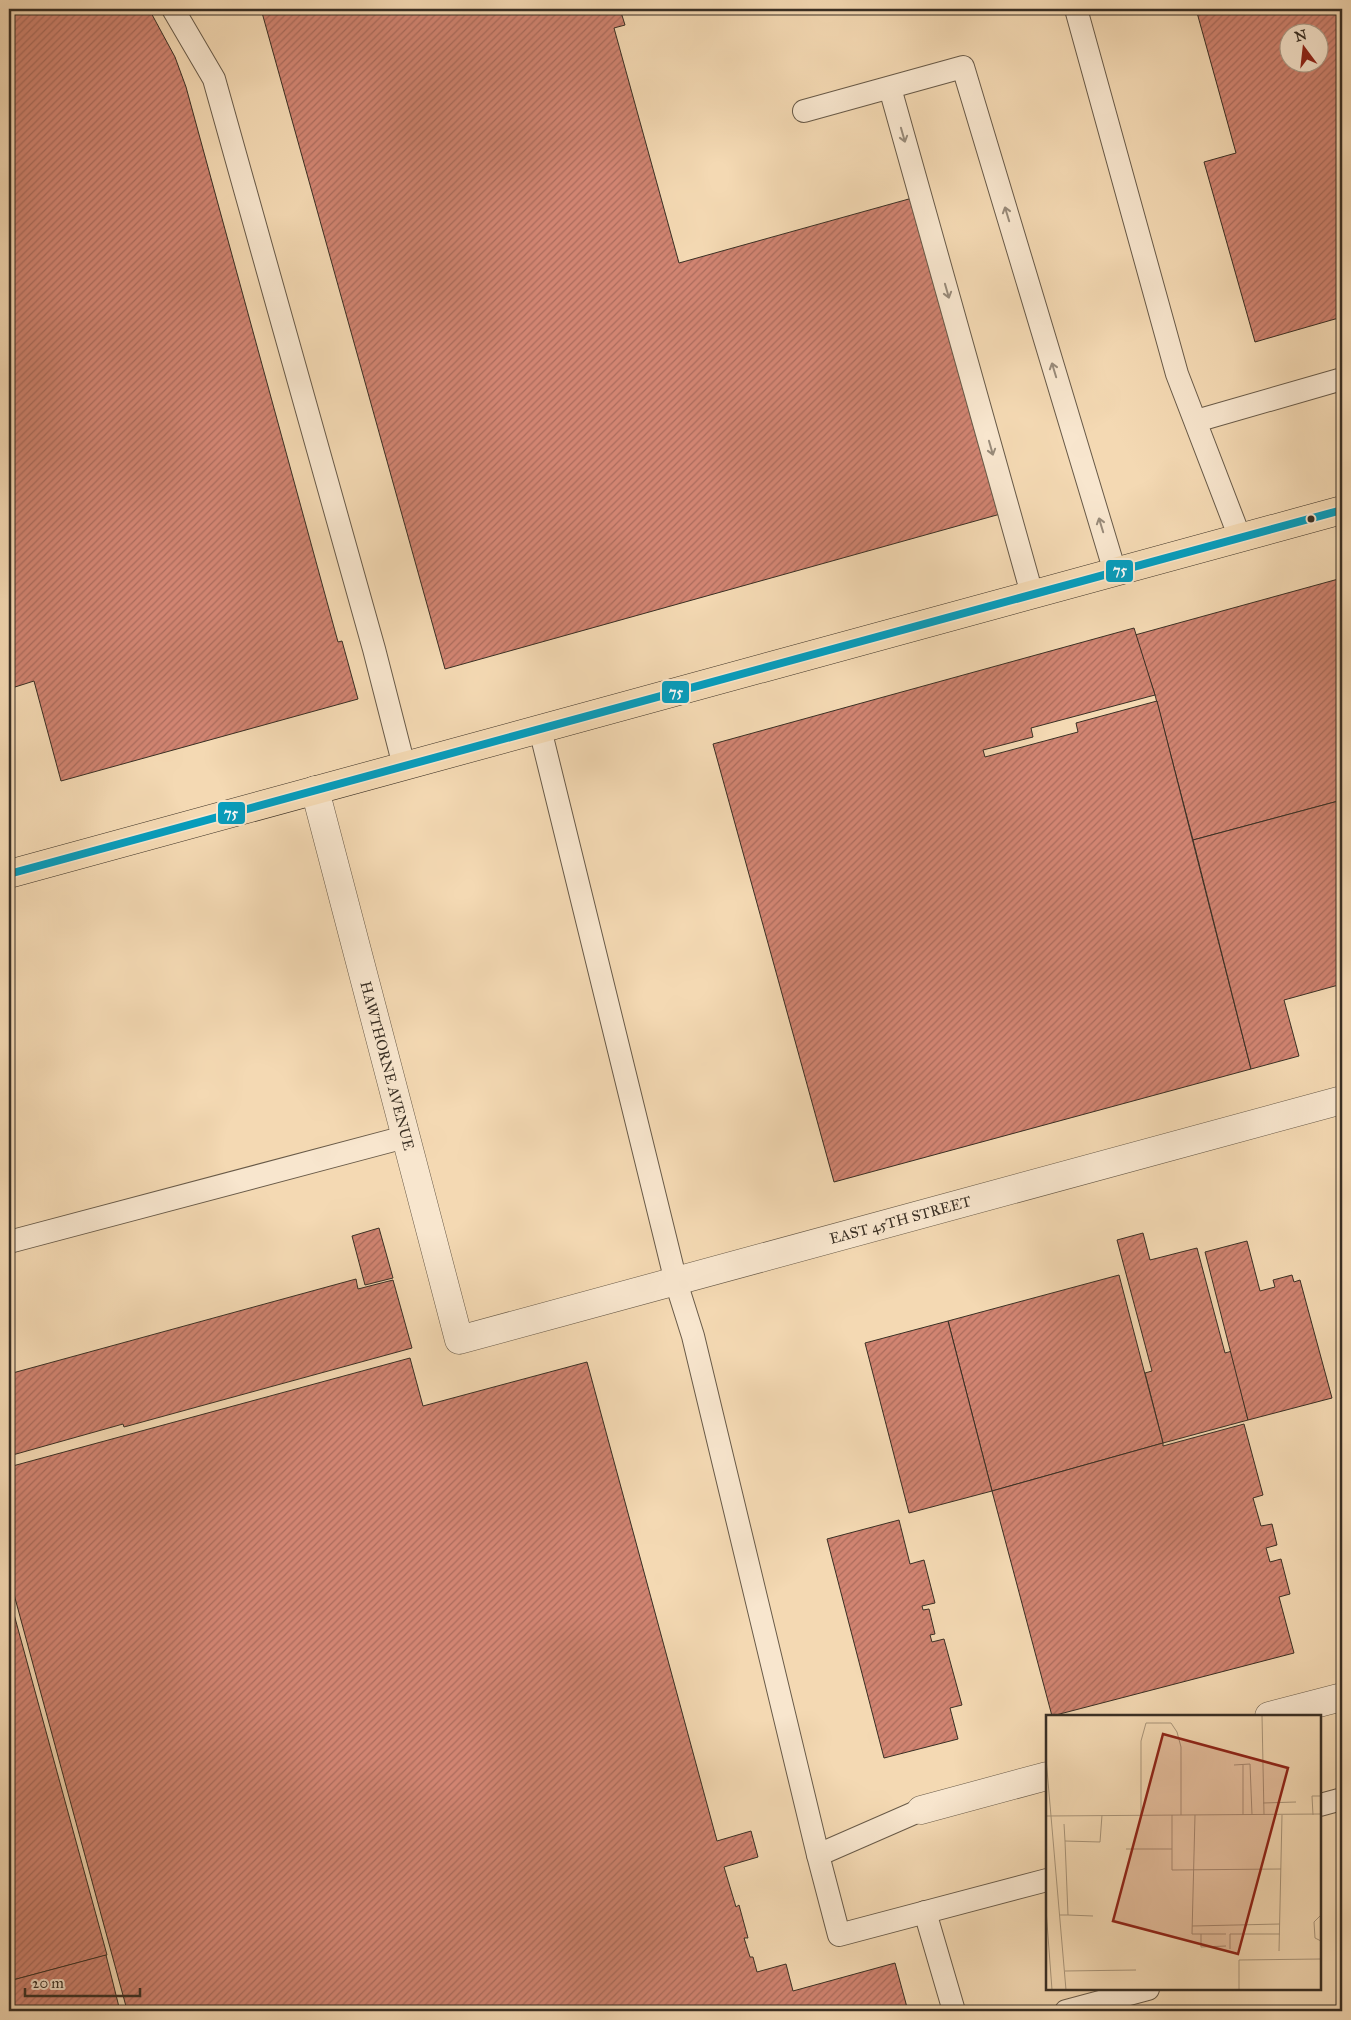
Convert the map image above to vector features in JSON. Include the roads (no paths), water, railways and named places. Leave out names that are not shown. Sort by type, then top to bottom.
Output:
[{"type":"main road","points":[[9,874],[1342,510]]},
{"type":"street","name":"HAWTHORNE AVENUE","points":[[315,790],[459,1340]]},
{"type":"street","name":"EAST 45TH STREET","points":[[459,1340],[1342,1100]]},
{"type":"street","points":[[1273,1715],[1342,1697]]},
{"type":"street","points":[[921,1810],[1046,1776]]},
{"type":"lane","points":[[173,9],[214,79],[374,649],[404,766]]},
{"type":"lane","points":[[1076,9],[1177,374],[1240,538]]},
{"type":"lane","points":[[804,111],[964,67],[1115,572]]},
{"type":"lane","points":[[890,88],[1032,594]]},
{"type":"lane","points":[[1196,421],[1342,380]]},
{"type":"lane","points":[[540,729],[839,1935],[1046,1880]]},
{"type":"lane","points":[[9,1242],[405,1137]]},
{"type":"lane","points":[[1321,1805],[1342,1799]]},
{"type":"lane","points":[[818,1855],[921,1810]]},
{"type":"lane","points":[[925,1912],[954,2011]]},
{"type":"lane","points":[[1066,2011],[1144,1990]]}]
